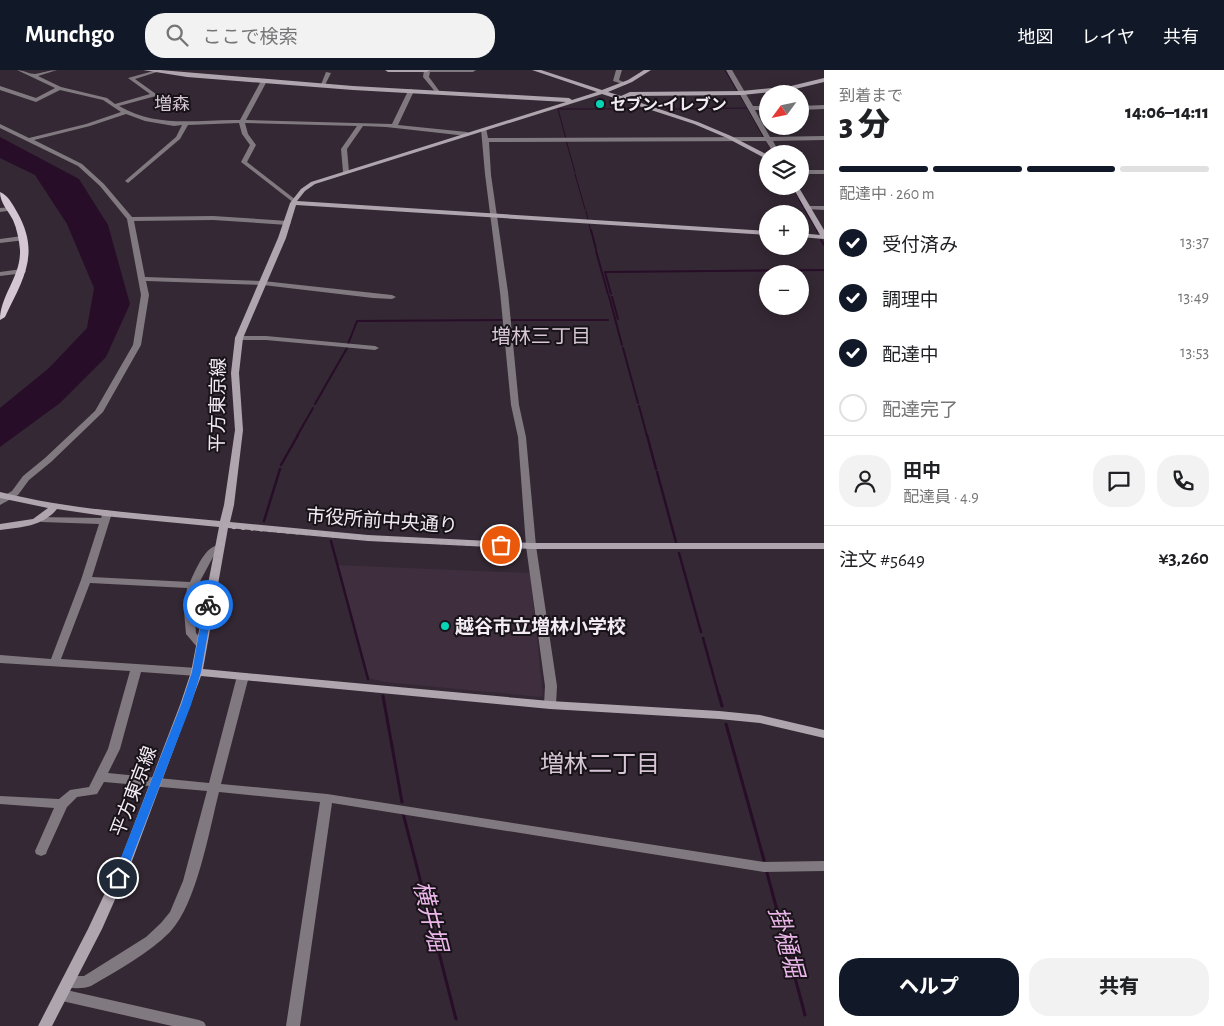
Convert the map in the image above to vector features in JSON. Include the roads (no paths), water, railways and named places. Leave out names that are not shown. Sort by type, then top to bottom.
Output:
[{"type":"main road","points":[[0,195],[12,209],[22,238],[24,257],[22,271],[1,314]]},
{"type":"street","points":[[20,70],[59,88],[105,99],[114,106],[145,119],[174,124],[242,122],[395,125],[467,134]]},
{"type":"street","points":[[32,76],[54,70]]},
{"type":"street","points":[[146,70],[184,75],[322,86],[573,101]]},
{"type":"street","points":[[184,75],[189,70]]},
{"type":"street","points":[[388,70],[473,70]]},
{"type":"street","points":[[427,70],[426,77],[437,92]]},
{"type":"street","points":[[536,70],[691,121],[733,139],[759,153]]},
{"type":"street","points":[[619,70],[616,81],[624,84]]},
{"type":"street","points":[[293,202],[303,190],[313,183],[603,92],[624,84],[648,70]]},
{"type":"street","points":[[729,70],[772,145]]},
{"type":"street","points":[[114,106],[154,95],[131,78],[155,71]]},
{"type":"street","points":[[322,86],[328,73]]},
{"type":"street","points":[[622,98],[630,94],[742,93],[791,88],[824,80]]},
{"type":"street","points":[[264,81],[242,122],[245,134],[253,145],[244,162],[293,202],[759,232]]},
{"type":"street","points":[[0,88],[11,94],[36,100],[59,88]]},
{"type":"street","points":[[395,125],[411,91]]},
{"type":"street","points":[[751,108],[759,108]]},
{"type":"street","points":[[809,108],[824,108]]},
{"type":"street","points":[[28,140],[88,125],[126,112]]},
{"type":"street","points":[[128,181],[178,138],[186,124]]},
{"type":"street","points":[[346,172],[344,149],[361,124]]},
{"type":"street","points":[[0,126],[80,166],[102,185],[130,219],[145,295],[137,345],[99,412],[26,478],[15,493],[2,498]]},
{"type":"street","points":[[484,129],[493,215],[504,292],[515,405],[522,437],[531,546],[550,676],[550,705]]},
{"type":"street","points":[[485,140],[824,138]]},
{"type":"street","points":[[809,172],[824,172]]},
{"type":"street","name":"平方東京線","points":[[45,1026],[103,912],[157,782],[197,672],[219,546],[225,526],[239,430],[235,373],[239,338],[288,223],[293,202]]},
{"type":"street","points":[[809,208],[824,208]]},
{"type":"street","points":[[0,210],[12,209]]},
{"type":"street","points":[[809,210],[824,236]]},
{"type":"street","points":[[130,219],[196,220],[213,218],[288,223]]},
{"type":"street","points":[[809,235],[824,236]]},
{"type":"street","points":[[0,241],[22,238]]},
{"type":"street","points":[[0,274],[22,271]]},
{"type":"street","points":[[141,279],[263,282],[392,297]]},
{"type":"street","points":[[239,338],[266,338],[375,348]]},
{"type":"street","name":"市役所前中央通り","points":[[2,498],[106,517],[377,539],[531,546],[824,546]]},
{"type":"street","points":[[42,520],[54,506]]},
{"type":"street","points":[[0,527],[28,524],[42,520],[106,517],[86,580],[55,662]]},
{"type":"street","points":[[201,645],[191,634],[189,611],[193,586],[209,555],[219,546]]},
{"type":"street","points":[[86,580],[193,586]]},
{"type":"street","points":[[0,659],[197,672],[550,705],[752,719],[824,734]]},
{"type":"street","points":[[41,851],[62,804],[74,793],[93,792],[114,749],[136,668]]},
{"type":"street","points":[[65,989],[86,982],[151,941],[166,927],[175,915],[190,881],[243,676]]},
{"type":"street","points":[[100,777],[216,786],[327,798],[766,867],[824,866]]},
{"type":"street","points":[[293,1026],[327,798]]},
{"type":"street","points":[[0,800],[62,804]]},
{"type":"street","points":[[65,989],[199,1026]]},
{"type":"waterway","points":[[725,70],[738,92]]},
{"type":"waterway","points":[[739,94],[747,107]]},
{"type":"waterway","name":"掛樋堀","points":[[666,109],[749,108]]},
{"type":"waterway","name":"掛樋堀","points":[[566,139],[558,109],[647,109]]},
{"type":"waterway","points":[[748,109],[764,138]]},
{"type":"waterway","name":"掛樋堀","points":[[566,140],[575,172]]},
{"type":"waterway","name":"掛樋堀","points":[[575,174],[585,209]]},
{"type":"waterway","points":[[797,195],[802,205]]},
{"type":"waterway","name":"掛樋堀","points":[[586,211],[588,220]]},
{"type":"waterway","points":[[809,217],[818,232],[817,230]]},
{"type":"waterway","name":"掛樋堀","points":[[589,224],[591,232]]},
{"type":"waterway","name":"掛樋堀","points":[[591,230],[596,249]]},
{"type":"waterway","points":[[821,240],[824,245]]},
{"type":"waterway","name":"掛樋堀","points":[[596,251],[608,294]]},
{"type":"waterway","points":[[611,294],[605,272],[824,270]]},
{"type":"waterway","name":"掛樋堀","points":[[609,296],[622,345]]},
{"type":"waterway","name":"掛樋堀","points":[[612,297],[618,319]]},
{"type":"waterway","points":[[348,344],[357,321],[502,320]]},
{"type":"waterway","points":[[511,320],[608,320]]},
{"type":"waterway","points":[[315,404],[347,348]]},
{"type":"waterway","name":"掛樋堀","points":[[623,348],[638,403]]},
{"type":"waterway","name":"掛樋堀","points":[[639,406],[647,436]]},
{"type":"waterway","points":[[297,436],[313,408]]},
{"type":"waterway","points":[[281,465],[298,435]]},
{"type":"waterway","name":"掛樋堀","points":[[647,435],[656,469]]},
{"type":"waterway","points":[[264,521],[280,469]]},
{"type":"waterway","name":"掛樋堀","points":[[657,472],[676,542]]},
{"type":"waterway","name":"横井堀","points":[[331,541],[368,679]]},
{"type":"waterway","name":"掛樋堀","points":[[679,553],[701,632]]},
{"type":"waterway","name":"掛樋堀","points":[[703,638],[719,696]]},
{"type":"waterway","name":"掛樋堀","points":[[719,695],[722,706]]},
{"type":"waterway","name":"横井堀","points":[[383,696],[402,802]]},
{"type":"waterway","name":"掛樋堀","points":[[726,724],[764,860]]},
{"type":"waterway","name":"横井堀","points":[[403,813],[456,1019]]},
{"type":"waterway","name":"掛樋堀","points":[[766,869],[805,1015]]},
{"type":"place","name":"セブン-イレブン","points":[[600,104]]},
{"type":"place","name":"越谷市立増林小学校","points":[[445,626]]},
{"type":"district","name":"増森","points":[[172,104]]},
{"type":"district","name":"増林三丁目","points":[[541,336]]},
{"type":"district","name":"増林二丁目","points":[[600,764]]}]
